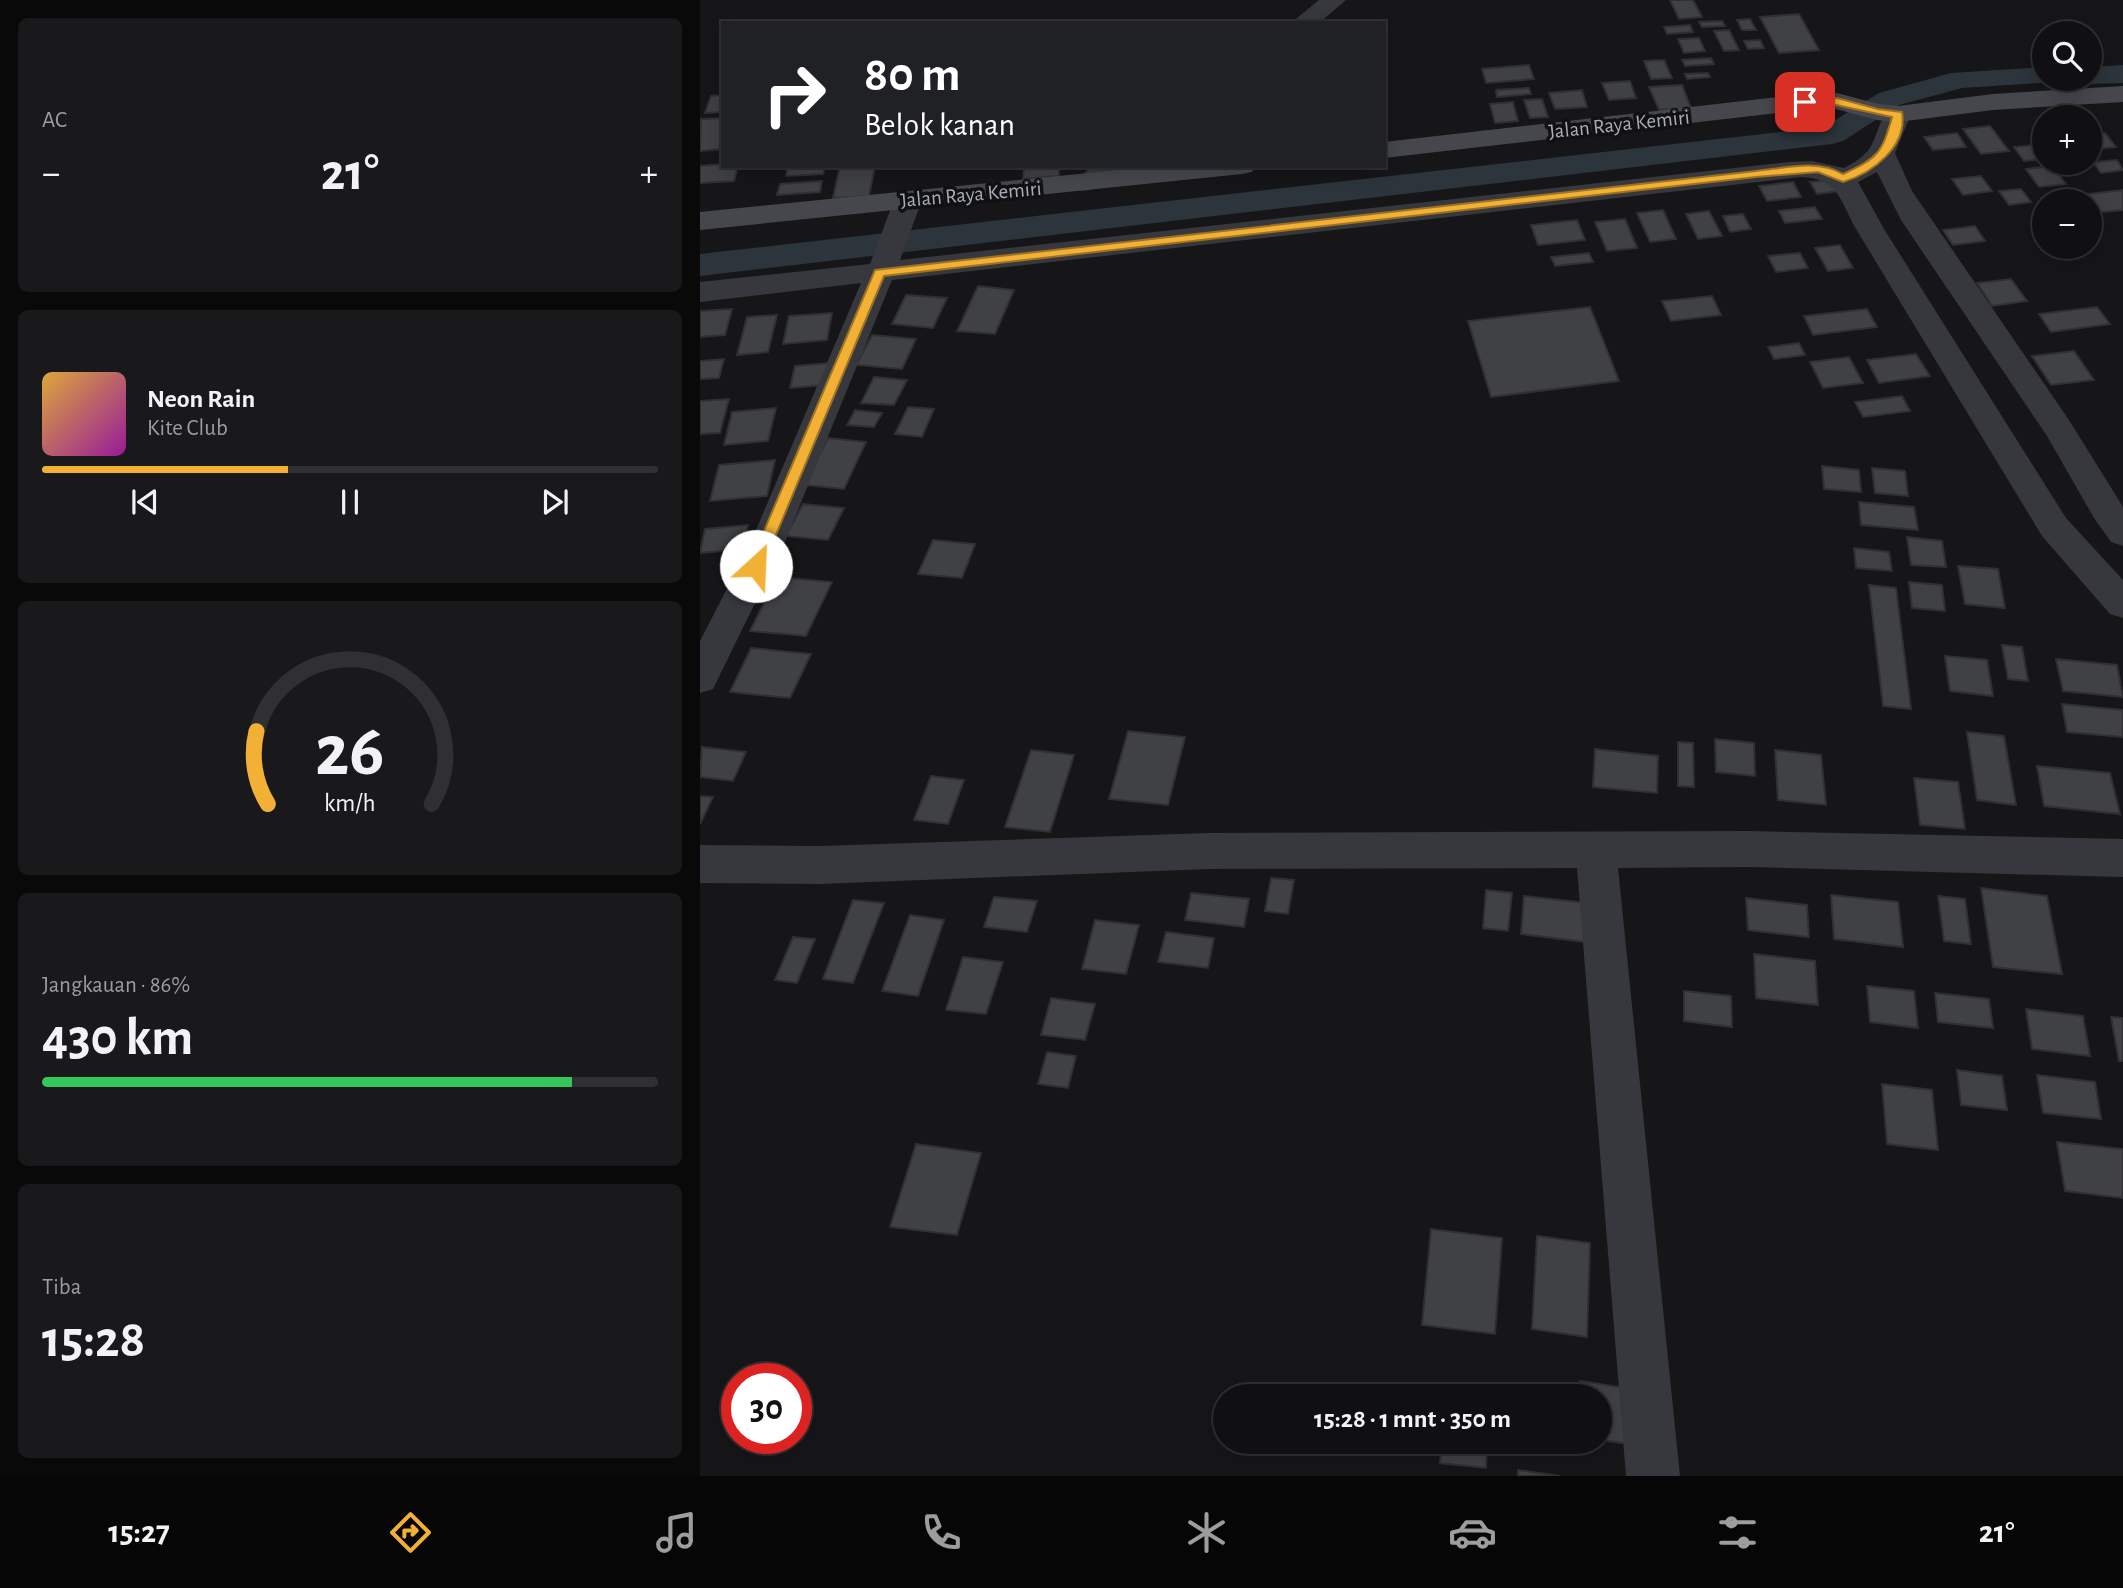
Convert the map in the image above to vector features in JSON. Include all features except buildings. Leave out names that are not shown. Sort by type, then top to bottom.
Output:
[{"type":"main road","name":"Jalan Raya Kemiri","points":[[1386,150],[1805,102],[1837,102],[1876,111],[2123,94]]},
{"type":"main road","name":"Jalan Raya Kemiri","points":[[700,221],[906,206],[1225,168]]},
{"type":"street","points":[[1306,21],[1334,0]]},
{"type":"street","points":[[1863,168],[1890,144],[1876,111]]},
{"type":"street","points":[[1086,184],[1107,168]]},
{"type":"street","points":[[1863,168],[1870,229],[2054,527],[2123,604]]},
{"type":"street","points":[[700,292],[882,268],[1756,174],[1863,168],[1898,191],[1915,220],[2058,428],[2123,533]]},
{"type":"street","points":[[700,678],[767,544],[906,206]]},
{"type":"street","points":[[700,864],[820,865],[1209,851],[1748,849],[2123,858]]},
{"type":"street","points":[[1596,850],[1653,1476]]},
{"type":"waterway","points":[[2102,75],[2123,74]]},
{"type":"waterway","points":[[700,265],[1832,135],[1889,99],[1961,79],[2032,76]]},
{"type":"route","points":[[756,566],[880,273],[1756,174],[1818,169],[1829,170],[1843,179],[1874,164],[1890,144],[1898,114],[1877,113],[1837,102],[1805,102]]}]
